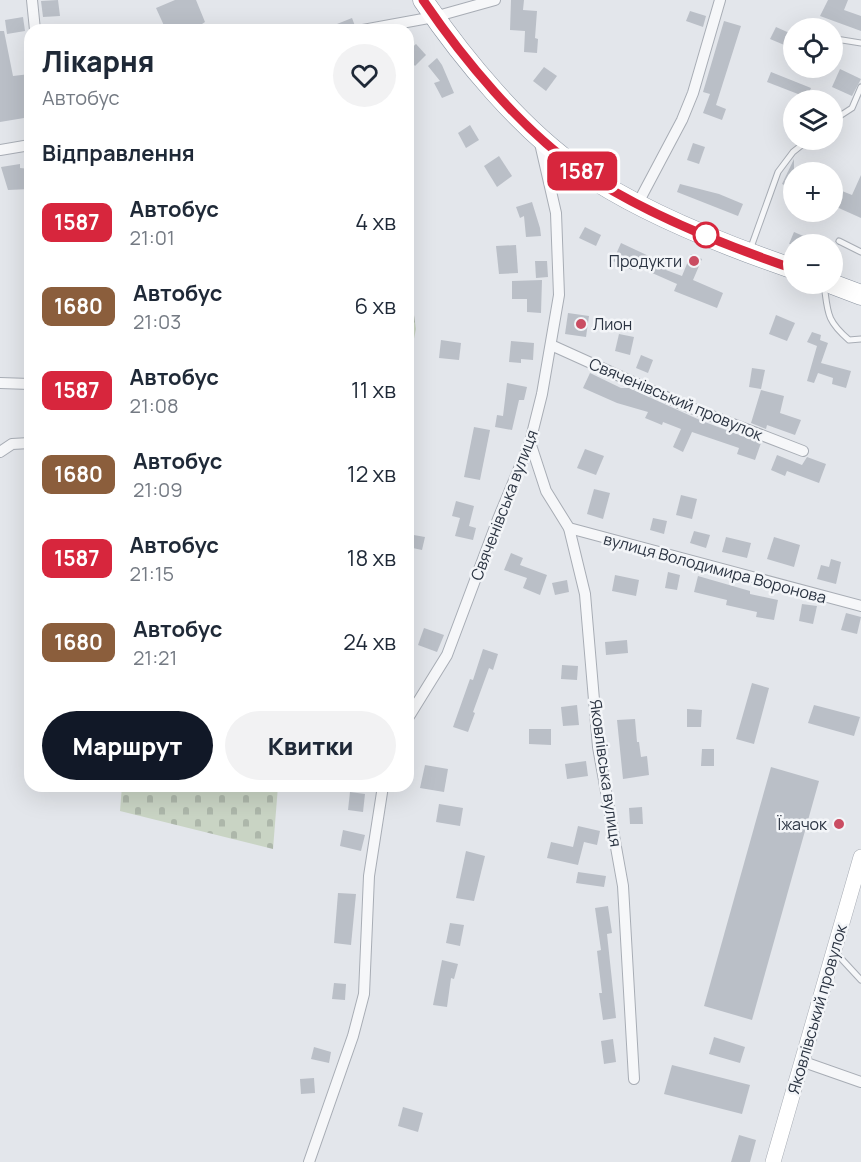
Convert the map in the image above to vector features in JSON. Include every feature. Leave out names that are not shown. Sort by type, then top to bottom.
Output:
[{"type":"highway","points":[[423,0],[486,81],[539,136],[579,170],[638,203],[749,254],[783,265]]},
{"type":"highway","points":[[843,288],[861,295]]},
{"type":"street","points":[[32,0],[34,24]]},
{"type":"street","points":[[396,24],[434,17],[495,0]]},
{"type":"street","points":[[638,203],[686,111],[720,0]]},
{"type":"street","name":"Свяченівська вулиця","points":[[414,708],[447,655],[498,519],[530,442],[542,394],[559,295],[556,213],[539,136]]},
{"type":"street","points":[[0,150],[24,146]]},
{"type":"street","name":"Свяченівський провулок","points":[[551,345],[686,406],[803,451]]},
{"type":"street","points":[[0,383],[24,384]]},
{"type":"street","name":"Яковлівська вулиця","points":[[530,442],[546,491],[569,528],[585,594],[598,747],[623,886],[634,1079]]},
{"type":"street","points":[[0,452],[12,444],[24,443]]},
{"type":"street","name":"вулиця Володимира Воронова","points":[[569,528],[861,606]]},
{"type":"street","points":[[309,1162],[353,1036],[364,994],[369,876],[382,792]]},
{"type":"street","name":"Яковлівський провулок","points":[[773,1162],[861,860]]},
{"type":"street","points":[[801,1061],[861,1082]]},
{"type":"lane","points":[[843,40],[861,43]]},
{"type":"lane","points":[[843,114],[852,108],[861,87]]},
{"type":"lane","points":[[749,254],[778,172],[796,150]]},
{"type":"lane","points":[[843,243],[861,252]]},
{"type":"lane","points":[[825,294],[829,318],[837,329],[849,340],[861,339]]},
{"type":"lane","points":[[834,950],[861,980]]},
{"type":"green space","points":[[414,315],[416,329],[414,339]]},
{"type":"green space","points":[[122,792],[278,792],[273,849],[120,811]]},
{"type":"building","points":[[58,0],[60,16],[43,17],[41,1]]},
{"type":"building","points":[[175,0],[196,0],[205,22],[202,24],[163,24],[156,8]]},
{"type":"building","points":[[511,0],[524,0],[523,10],[537,11],[535,38],[538,39],[537,53],[524,52],[525,31],[510,30]]},
{"type":"building","points":[[828,0],[848,0],[844,10],[861,16],[861,31],[843,24],[843,18],[820,16]]},
{"type":"building","points":[[690,11],[706,16],[703,27],[686,21]]},
{"type":"building","points":[[23,17],[24,31],[7,34],[5,20]]},
{"type":"building","points":[[352,18],[354,24],[337,24]]},
{"type":"building","points":[[724,21],[741,26],[716,105],[726,109],[722,120],[703,113],[710,94],[703,92]]},
{"type":"building","points":[[776,27],[783,30],[783,44],[770,39]]},
{"type":"building","points":[[0,31],[4,31],[13,76],[24,75],[24,118],[0,122]]},
{"type":"building","points":[[416,44],[426,55],[415,66],[414,65],[414,46]]},
{"type":"building","points":[[437,58],[454,93],[442,98],[434,83],[440,81],[428,66]]},
{"type":"building","points":[[544,67],[557,76],[546,91],[533,81]]},
{"type":"building","points":[[843,70],[861,79],[852,96],[832,87],[836,78],[843,78]]},
{"type":"building","points":[[771,72],[811,88],[810,90],[788,90],[767,82]]},
{"type":"building","points":[[470,125],[479,140],[466,148],[458,133]]},
{"type":"building","points":[[693,143],[705,147],[699,164],[687,160]]},
{"type":"building","points":[[499,156],[512,176],[497,187],[484,166]]},
{"type":"building","points":[[20,164],[20,168],[24,168],[24,189],[8,190],[1,167]]},
{"type":"building","points":[[861,175],[861,218],[843,210],[843,191],[852,195]]},
{"type":"building","points":[[680,184],[719,194],[743,204],[738,216],[677,192]]},
{"type":"building","points":[[532,202],[541,236],[526,237],[524,216],[520,218],[516,207]]},
{"type":"building","points":[[585,227],[601,235],[596,246],[579,238]]},
{"type":"building","points":[[621,243],[668,265],[666,270],[682,276],[691,254],[702,259],[693,280],[723,293],[717,308],[674,291],[677,284],[634,265],[632,270],[613,261]]},
{"type":"building","points":[[516,245],[518,273],[499,274],[496,246]]},
{"type":"building","points":[[535,261],[547,261],[548,277],[536,278]]},
{"type":"building","points":[[542,280],[541,313],[527,312],[527,299],[512,299],[512,281]]},
{"type":"building","points":[[568,313],[589,316],[586,337],[565,334]]},
{"type":"building","points":[[776,315],[795,323],[787,341],[769,334]]},
{"type":"building","points":[[812,332],[821,335],[820,340],[828,343],[821,363],[851,371],[846,388],[832,384],[833,378],[818,373],[814,383],[807,381],[817,346],[807,342]]},
{"type":"building","points":[[619,334],[634,337],[630,355],[615,351]]},
{"type":"building","points":[[441,340],[461,343],[459,360],[439,358]]},
{"type":"building","points":[[511,341],[534,343],[533,360],[521,359],[521,363],[509,362]]},
{"type":"building","points":[[641,355],[653,360],[648,373],[636,368]]},
{"type":"building","points":[[752,368],[765,370],[761,389],[749,387]]},
{"type":"building","points":[[590,373],[621,388],[629,388],[702,421],[761,443],[755,460],[737,454],[739,448],[692,432],[683,452],[673,447],[681,429],[645,418],[648,412],[617,403],[583,388]]},
{"type":"building","points":[[507,383],[527,387],[524,400],[519,400],[512,430],[495,427],[497,415],[503,416]]},
{"type":"building","points":[[761,390],[784,396],[780,413],[801,420],[795,435],[767,425],[766,429],[751,423]]},
{"type":"building","points":[[474,427],[490,430],[480,480],[464,477]]},
{"type":"building","points":[[585,449],[604,456],[596,475],[577,468]]},
{"type":"building","points":[[777,455],[802,465],[807,457],[826,464],[819,483],[787,471],[785,476],[771,470]]},
{"type":"building","points":[[594,489],[610,493],[603,519],[587,514]]},
{"type":"building","points":[[681,495],[697,499],[692,519],[676,515]]},
{"type":"building","points":[[456,501],[474,506],[469,526],[476,528],[473,540],[455,536],[460,518],[452,516]]},
{"type":"building","points":[[653,518],[667,521],[664,534],[650,530]]},
{"type":"building","points":[[694,531],[710,535],[706,548],[690,543]]},
{"type":"building","points":[[414,535],[425,537],[422,550],[414,548]]},
{"type":"building","points":[[726,537],[751,543],[747,558],[722,552]]},
{"type":"building","points":[[774,537],[800,545],[794,567],[767,559]]},
{"type":"building","points":[[511,553],[523,558],[520,565],[547,575],[540,595],[523,588],[527,578],[504,570]]},
{"type":"building","points":[[831,559],[841,562],[836,584],[817,579],[821,565],[829,567]]},
{"type":"building","points":[[668,572],[680,575],[677,590],[665,588]]},
{"type":"building","points":[[615,575],[639,580],[636,596],[612,591]]},
{"type":"building","points":[[698,576],[750,591],[750,594],[778,600],[774,620],[756,617],[757,612],[726,605],[727,600],[694,592]]},
{"type":"building","points":[[567,580],[569,592],[555,595],[552,583]]},
{"type":"building","points":[[802,604],[817,606],[813,624],[799,621]]},
{"type":"building","points":[[846,613],[861,617],[857,634],[841,630]]},
{"type":"building","points":[[424,628],[444,635],[437,652],[418,645]]},
{"type":"building","points":[[627,640],[628,653],[606,655],[605,642]]},
{"type":"building","points":[[483,649],[498,654],[493,670],[489,668],[468,732],[453,727]]},
{"type":"building","points":[[562,665],[578,666],[577,680],[561,679]]},
{"type":"building","points":[[752,683],[769,688],[754,744],[736,739]]},
{"type":"building","points":[[577,705],[579,725],[563,726],[561,707]]},
{"type":"building","points":[[814,705],[860,717],[854,736],[808,723]]},
{"type":"building","points":[[687,709],[702,710],[701,727],[687,727]]},
{"type":"building","points":[[635,719],[637,742],[639,742],[641,757],[647,756],[649,775],[623,779],[617,720]]},
{"type":"building","points":[[529,729],[551,729],[551,745],[529,744]]},
{"type":"building","points":[[702,749],[714,749],[714,766],[701,766]]},
{"type":"building","points":[[586,761],[588,776],[567,779],[565,764]]},
{"type":"building","points":[[425,765],[448,769],[444,792],[420,788]]},
{"type":"building","points":[[771,767],[819,781],[752,1020],[704,1006]]},
{"type":"building","points":[[350,792],[365,794],[363,812],[348,810]]},
{"type":"building","points":[[439,804],[463,808],[460,826],[436,822]]},
{"type":"building","points":[[642,807],[643,824],[630,824],[629,808]]},
{"type":"building","points":[[578,826],[600,831],[597,845],[584,842],[578,865],[547,858],[551,842],[573,847]]},
{"type":"building","points":[[343,830],[365,835],[361,851],[340,846]]},
{"type":"building","points":[[466,851],[485,856],[474,901],[456,898]]},
{"type":"building","points":[[578,872],[606,876],[604,887],[576,883]]},
{"type":"building","points":[[338,893],[356,894],[351,945],[334,943]]},
{"type":"building","points":[[608,906],[612,933],[607,934],[616,1018],[603,1020],[597,951],[601,950],[595,908]]},
{"type":"building","points":[[450,923],[464,925],[460,946],[446,943]]},
{"type":"building","points":[[442,960],[458,964],[454,979],[451,978],[447,1007],[433,1005]]},
{"type":"building","points":[[334,983],[346,984],[345,1000],[332,999]]},
{"type":"building","points":[[714,1037],[745,1047],[740,1063],[709,1054]]},
{"type":"building","points":[[613,1039],[616,1062],[604,1064],[601,1041]]},
{"type":"building","points":[[314,1047],[331,1052],[329,1063],[311,1059]]},
{"type":"building","points":[[672,1065],[750,1085],[742,1114],[664,1094]]},
{"type":"building","points":[[314,1078],[315,1093],[301,1094],[300,1079]]},
{"type":"building","points":[[403,1107],[423,1113],[418,1132],[398,1126]]},
{"type":"building","points":[[739,1135],[756,1140],[750,1162],[731,1162]]},
{"type":"bus line","name":"1587","points":[[423,0],[486,81],[539,136],[579,170],[612,190],[682,224],[749,254],[783,265]]},
{"type":"place","name":"Продукти","points":[[694,261]]},
{"type":"place","name":"Лион","points":[[581,324]]},
{"type":"place","name":"Їжачок","points":[[839,824]]}]
